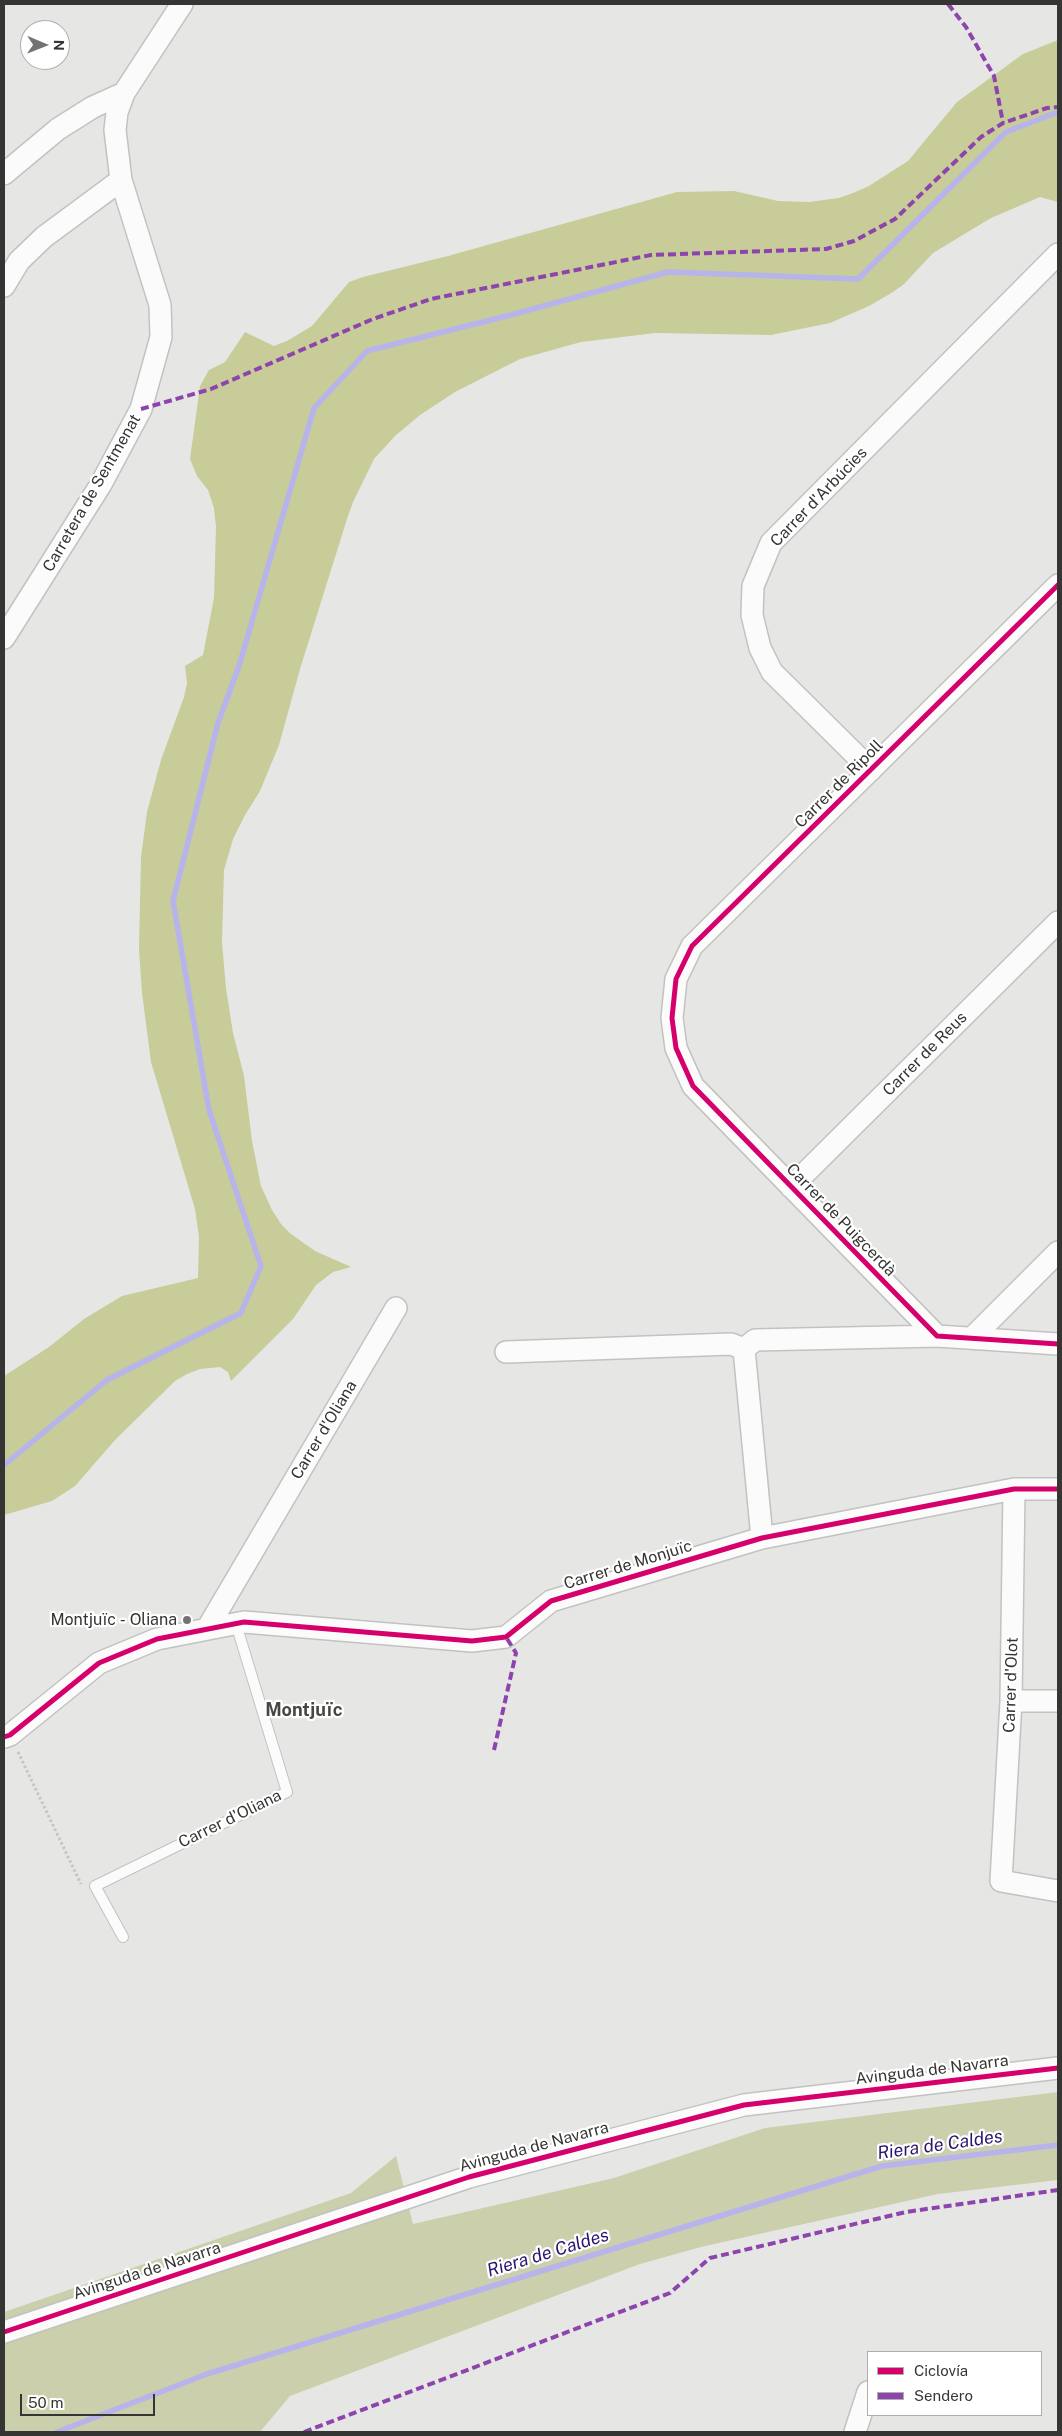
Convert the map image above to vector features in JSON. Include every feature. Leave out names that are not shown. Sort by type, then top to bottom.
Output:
[{"type":"street","name":"Carretera de Sentmenat","points":[[4,638],[101,484],[141,409],[162,337],[160,305],[121,180],[115,130],[124,93],[182,4]]},
{"type":"street","points":[[4,174],[58,129],[93,106],[124,93]]},
{"type":"street","points":[[4,286],[18,261],[44,237],[121,180]]},
{"type":"street","name":"Carrer d'Arbúcies","points":[[871,770],[772,672],[760,648],[752,615],[753,586],[771,543],[1058,254]]},
{"type":"street","name":"Carrer de Ripoll","points":[[672,1018],[676,978],[692,946],[1058,585]]},
{"type":"street","name":"Carrer de Reus","points":[[791,1187],[1058,922]]},
{"type":"street","name":"Carrer de Puigcerdà","points":[[672,1018],[676,1048],[693,1086],[937,1336]]},
{"type":"street","points":[[972,1338],[1058,1252]]},
{"type":"street","name":"Carrer d'Oliana","points":[[207,1629],[396,1308]]},
{"type":"street","points":[[744,1348],[755,1340],[937,1336],[1058,1344]]},
{"type":"street","points":[[506,1352],[731,1344],[744,1348]]},
{"type":"street","points":[[744,1348],[762,1538]]},
{"type":"street","name":"Carrer de Monjuïc","points":[[7,1736],[99,1663],[157,1639],[244,1622],[472,1641],[506,1637],[551,1601],[762,1538],[1014,1488],[1058,1488]]},
{"type":"street","name":"Carrer d'Olot","points":[[1014,1488],[1012,1701],[1001,1881],[1058,1891]]},
{"type":"street","points":[[1012,1701],[1058,1701]]},
{"type":"street","name":"Avinguda de Navarra","points":[[4,2332],[468,2177],[744,2105],[1058,2068]]},
{"type":"street","points":[[855,2432],[867,2395]]},
{"type":"lane","name":"Carrer d'Oliana","points":[[95,1886],[287,1792],[236,1624]]},
{"type":"lane","points":[[95,1886],[123,1938]]},
{"type":"path","points":[[7,1736],[83,1886],[95,1886]]},
{"type":"green space","points":[[1058,40],[1058,202],[1040,197],[991,218],[933,253],[904,284],[893,292],[869,306],[830,323],[771,335],[655,333],[581,342],[520,359],[455,392],[420,415],[395,436],[374,459],[353,502],[347,519],[300,669],[279,745],[260,791],[233,839],[224,870],[222,943],[226,988],[233,1033],[244,1076],[252,1141],[261,1186],[272,1210],[281,1224],[291,1234],[315,1251],[351,1267],[333,1272],[316,1285],[293,1319],[231,1381],[228,1372],[220,1367],[200,1369],[175,1381],[115,1440],[75,1486],[52,1501],[4,1515],[4,1376],[49,1347],[84,1319],[122,1296],[198,1278],[199,1237],[195,1209],[151,1062],[142,993],[139,949],[141,857],[147,812],[161,760],[184,697],[187,683],[185,666],[203,655],[214,598],[216,527],[214,508],[208,490],[197,476],[190,459],[200,386],[209,370],[225,362],[245,332],[274,346],[287,341],[312,326],[349,282],[363,277],[448,256],[677,192],[734,191],[778,201],[809,202],[839,198],[853,193],[869,186],[908,161],[957,102],[1023,54]]},
{"type":"green space","points":[[1058,2092],[1058,2180],[938,2194],[701,2247],[640,2264],[290,2396],[260,2432],[4,2432],[4,2312],[351,2193],[396,2156],[413,2224],[614,2178],[765,2128]]},
{"type":"waterway","points":[[4,1465],[107,1380],[241,1313],[261,1266],[209,1110],[173,901],[218,723],[239,666],[314,408],[367,351],[507,316],[668,272],[858,279],[1006,132],[1058,112]]},
{"type":"waterway","name":"Riera de Caldes","points":[[57,2432],[207,2374],[882,2166],[1058,2145]]},
{"type":"marked path","points":[[948,4],[966,27],[994,76],[1003,123]]},
{"type":"marked path","points":[[141,409],[211,389],[373,319],[431,299],[651,255],[826,249],[854,241],[895,219],[981,137],[1003,123],[1047,108],[1058,107]]},
{"type":"marked path","points":[[494,1750],[516,1653],[506,1637]]},
{"type":"marked path","points":[[304,2432],[670,2293],[710,2258],[906,2212],[1058,2190]]},
{"type":"cycle path","points":[[1058,585],[692,946],[676,979],[672,1018],[676,1048],[693,1086],[937,1336],[1058,1344]]},
{"type":"cycle path","points":[[4,1737],[10,1735],[99,1663],[157,1639],[244,1622],[472,1641],[506,1637],[551,1601],[762,1538],[1014,1489],[1058,1489]]},
{"type":"cycle path","points":[[4,2332],[469,2177],[744,2105],[1058,2068]]},
{"type":"place","name":"Montjuïc - Oliana","points":[[187,1620]]},
{"type":"district","name":"Montjuïc","points":[[304,1710]]}]
